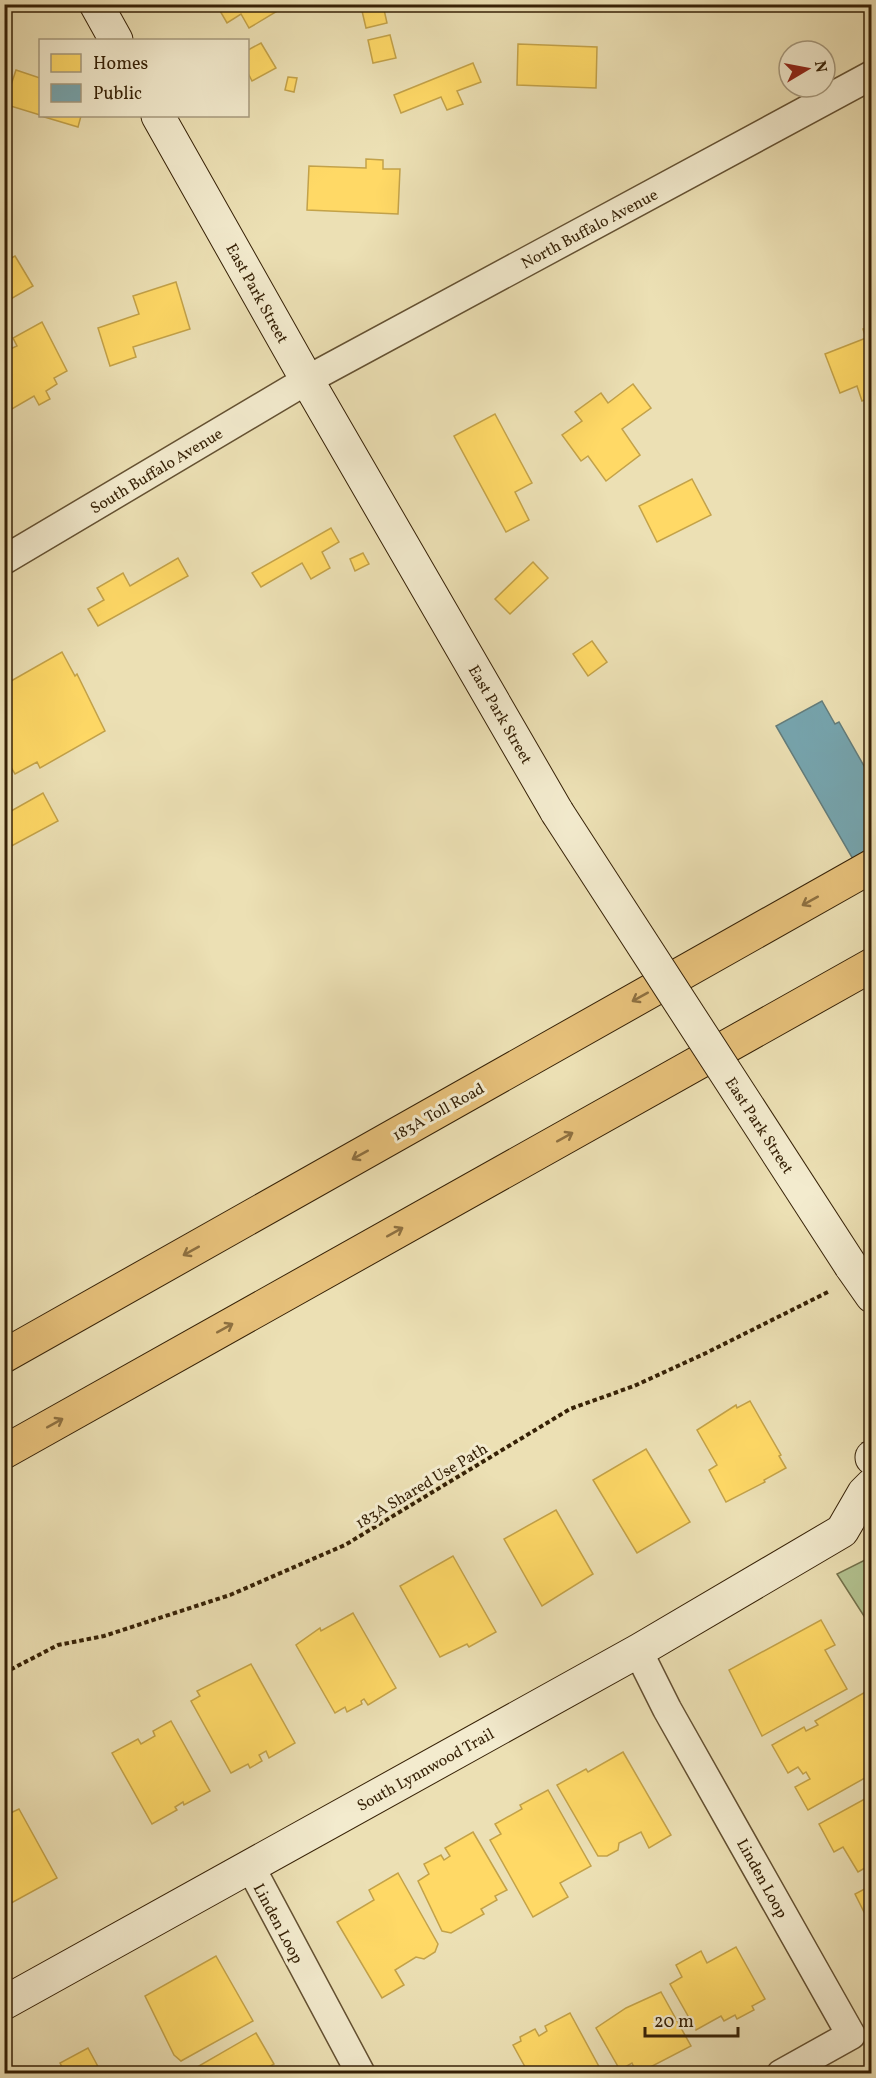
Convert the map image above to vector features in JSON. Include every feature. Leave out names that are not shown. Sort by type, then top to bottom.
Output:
[{"type":"highway","name":"183A Toll Road","points":[[4,1356],[872,866]]},
{"type":"highway","points":[[4,1452],[872,965]]},
{"type":"street","points":[[96,4],[115,39]]},
{"type":"street","name":"North Buffalo Avenue","points":[[307,380],[872,75]]},
{"type":"street","name":"East Park Street","points":[[159,117],[307,380],[557,812],[845,1276],[872,1296]]},
{"type":"street","name":"South Buffalo Avenue","points":[[4,560],[307,380]]},
{"type":"street","name":"South Lynnwood Trail","points":[[4,2003],[638,1651],[857,1533],[864,1493],[872,1485]]},
{"type":"street","name":"Linden Loop","points":[[638,1651],[667,1709],[851,2035],[781,2073]]},
{"type":"street","name":"Linden Loop","points":[[250,1866],[361,2073]]},
{"type":"path","name":"183A Shared Use Path","points":[[4,1673],[58,1645],[104,1636],[230,1595],[345,1545],[570,1408],[634,1386],[706,1353],[845,1276]]},
{"type":"green space","points":[[872,1557],[871,1627],[837,1574]]},
{"type":"building: Homes","points":[[216,4],[275,4],[279,10],[249,28],[241,14],[227,23]]},
{"type":"building: Homes","points":[[383,5],[387,23],[366,28],[362,11]]},
{"type":"building: Homes","points":[[390,35],[396,58],[373,63],[368,40]]},
{"type":"building: Homes","points":[[261,43],[276,68],[252,81],[249,75],[249,49]]},
{"type":"building: Homes","points":[[518,44],[597,47],[596,88],[517,85]]},
{"type":"building: Homes","points":[[473,63],[481,82],[457,91],[463,104],[447,110],[441,97],[401,113],[394,95]]},
{"type":"building: Homes","points":[[16,70],[39,78],[39,115],[4,104],[4,83],[11,85]]},
{"type":"building: Homes","points":[[288,77],[297,78],[294,92],[285,90]]},
{"type":"building: Homes","points":[[44,117],[81,117],[78,127]]},
{"type":"building: Homes","points":[[366,159],[383,160],[383,169],[400,169],[398,214],[307,210],[309,166],[366,168]]},
{"type":"building: Homes","points":[[15,256],[33,286],[4,303],[4,262]]},
{"type":"building: Homes","points":[[176,282],[190,329],[133,347],[136,357],[110,366],[98,328],[139,314],[133,296]]},
{"type":"building: Homes","points":[[42,322],[67,371],[54,378],[57,384],[46,391],[50,399],[39,405],[34,396],[5,413],[4,352],[17,346],[13,338]]},
{"type":"building: Homes","points":[[872,326],[872,397],[862,401],[857,386],[840,393],[825,354],[866,338],[863,329]]},
{"type":"building: Homes","points":[[633,384],[651,408],[622,429],[640,455],[606,481],[588,456],[581,461],[562,435],[582,421],[575,412],[601,393],[608,403]]},
{"type":"building: Homes","points":[[495,414],[532,483],[515,492],[529,520],[506,532],[454,436]]},
{"type":"building: Homes","points":[[692,479],[711,515],[657,542],[639,506]]},
{"type":"building: Homes","points":[[331,528],[339,542],[322,552],[330,568],[311,579],[302,563],[261,587],[252,573]]},
{"type":"building: Homes","points":[[363,553],[369,564],[355,571],[350,559]]},
{"type":"building: Homes","points":[[178,558],[188,576],[98,626],[88,609],[104,600],[97,588],[123,573],[130,586]]},
{"type":"building: Homes","points":[[533,562],[548,578],[510,614],[495,599]]},
{"type":"building: Homes","points":[[592,641],[607,662],[588,676],[573,654]]},
{"type":"building: Homes","points":[[62,652],[75,676],[77,674],[105,731],[40,768],[37,762],[15,774],[4,756],[4,685]]},
{"type":"building: Homes","points":[[43,793],[58,821],[4,850],[4,815]]},
{"type":"building: Homes","points":[[750,1401],[786,1468],[764,1480],[765,1482],[726,1502],[709,1470],[717,1465],[697,1430],[736,1405],[737,1408]]},
{"type":"building: Homes","points":[[646,1449],[690,1522],[637,1553],[593,1480]]},
{"type":"building: Homes","points":[[556,1510],[593,1574],[542,1606],[504,1539]]},
{"type":"building: Homes","points":[[453,1556],[496,1632],[469,1647],[467,1644],[440,1657],[400,1586]]},
{"type":"building: Homes","points":[[353,1613],[396,1688],[368,1705],[364,1699],[361,1701],[362,1704],[347,1712],[345,1707],[335,1713],[296,1645],[320,1628],[321,1631]]},
{"type":"building: Homes","points":[[821,1620],[835,1645],[825,1650],[847,1689],[762,1736],[729,1670]]},
{"type":"building: Homes","points":[[251,1664],[295,1743],[269,1758],[266,1751],[259,1755],[262,1761],[250,1768],[248,1764],[231,1773],[191,1701],[200,1696],[197,1691]]},
{"type":"building: Homes","points":[[867,1691],[872,1700],[872,1712],[867,1714],[872,1721],[872,1774],[808,1810],[795,1787],[810,1779],[806,1772],[803,1774],[798,1767],[788,1773],[772,1745],[804,1727],[806,1731],[818,1725],[815,1721]]},
{"type":"building: Homes","points":[[171,1721],[210,1791],[184,1805],[183,1802],[175,1807],[177,1810],[152,1824],[112,1753],[138,1739],[141,1744],[155,1736],[153,1731]]},
{"type":"building: Homes","points":[[623,1752],[671,1835],[649,1848],[641,1832],[619,1843],[618,1850],[607,1856],[598,1856],[557,1785],[586,1769],[588,1772]]},
{"type":"building: Homes","points":[[548,1790],[591,1866],[560,1883],[568,1897],[533,1917],[490,1840],[501,1834],[495,1824],[522,1809],[520,1805]]},
{"type":"building: Homes","points":[[872,1795],[872,1864],[858,1872],[843,1847],[834,1852],[819,1824]]},
{"type":"building: Homes","points":[[19,1809],[57,1878],[4,1907],[4,1816]]},
{"type":"building: Homes","points":[[473,1832],[507,1890],[495,1896],[497,1900],[481,1909],[484,1914],[451,1933],[442,1931],[418,1881],[429,1874],[424,1864],[441,1855],[444,1860],[450,1856],[445,1848]]},
{"type":"building: Homes","points":[[398,1873],[438,1944],[435,1952],[424,1959],[416,1957],[395,1970],[404,1985],[382,1998],[337,1922],[374,1900],[369,1890]]},
{"type":"building: Homes","points":[[872,1885],[872,1923],[870,1924],[855,1894]]},
{"type":"building: Homes","points":[[736,1947],[765,1999],[752,2006],[754,2010],[737,2019],[735,2015],[724,2021],[721,2016],[696,2030],[670,1984],[682,1977],[676,1965],[701,1951],[707,1963]]},
{"type":"building: Homes","points":[[216,1956],[253,2021],[181,2061],[174,2055],[145,1996]]},
{"type":"building: Homes","points":[[661,1992],[691,2046],[637,2074],[632,2063],[620,2070],[596,2028],[626,2008]]},
{"type":"building: Homes","points":[[570,2013],[603,2074],[529,2074],[513,2045],[521,2041],[520,2037],[535,2029],[539,2036],[547,2031],[545,2026]]},
{"type":"building: Homes","points":[[256,2033],[274,2064],[258,2074],[185,2074]]},
{"type":"building: Homes","points":[[88,2048],[102,2074],[66,2074],[60,2063]]},
{"type":"building: Public","points":[[822,701],[835,724],[839,722],[872,780],[869,785],[872,790],[872,892],[776,726]]}]
